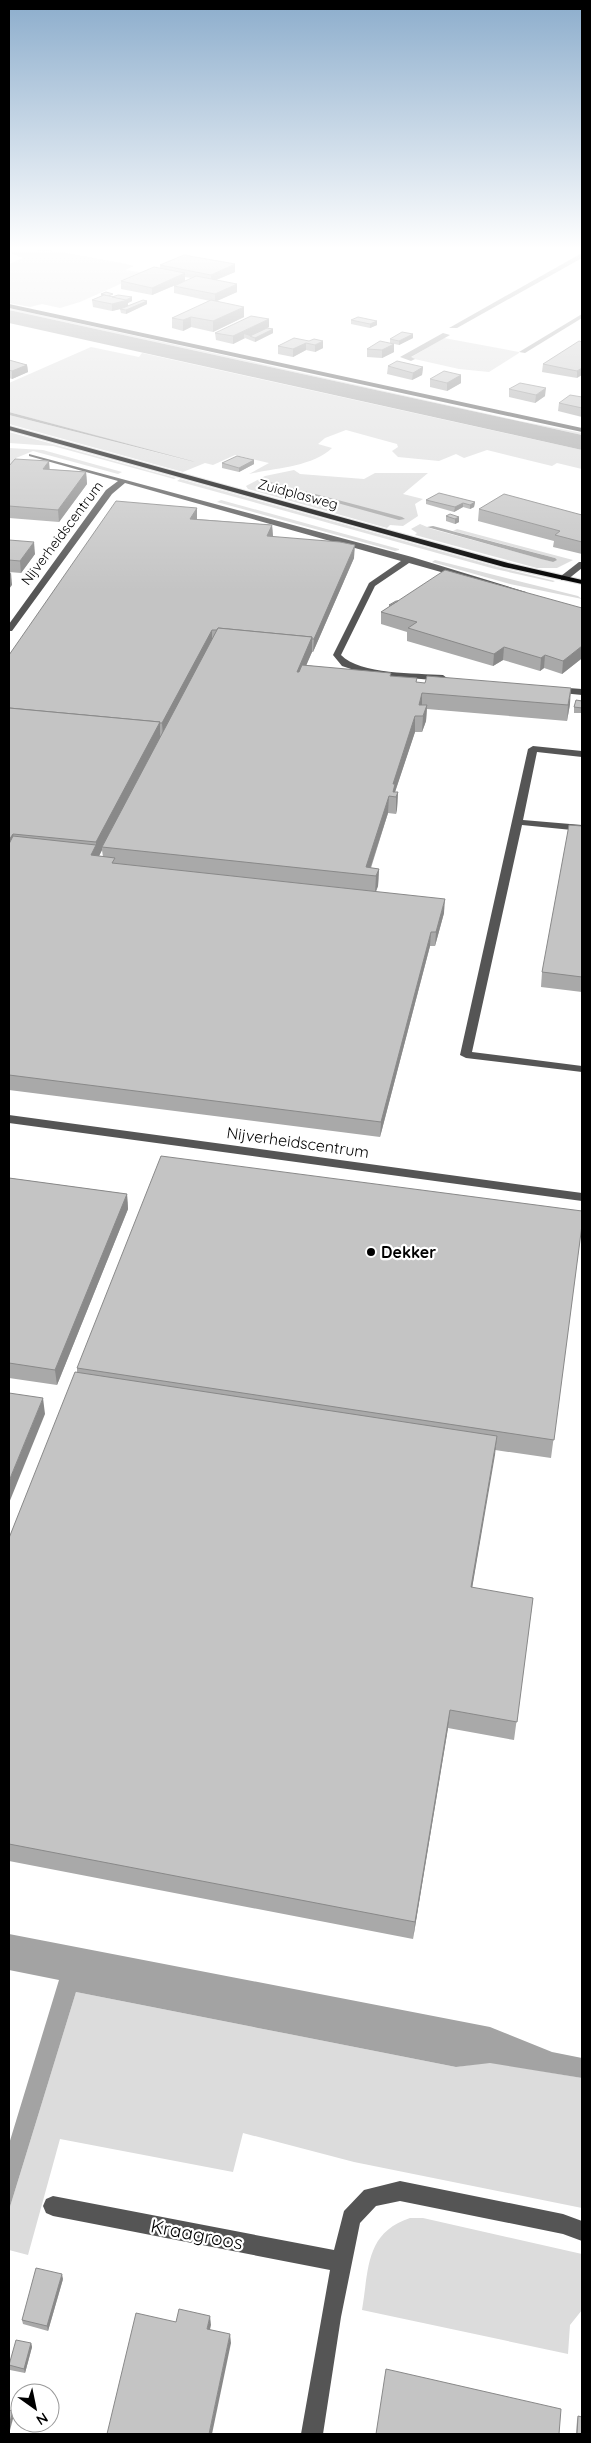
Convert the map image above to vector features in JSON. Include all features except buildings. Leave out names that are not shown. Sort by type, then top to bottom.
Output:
[{"type":"main road","name":"Zuidplasweg","points":[[9,428],[507,565],[582,582]]},
{"type":"street","points":[[273,363],[582,430]]},
{"type":"street","name":"Zuidplasweg","points":[[31,454],[527,593]]},
{"type":"street","name":"Nijverheidscentrum","points":[[9,629],[109,492],[123,481]]},
{"type":"street","points":[[409,559],[372,585],[337,655],[345,664],[366,671],[454,680]]},
{"type":"street","points":[[564,578],[582,564]]},
{"type":"street","points":[[543,688],[582,692]]},
{"type":"street","points":[[582,754],[533,749],[466,1056],[582,1069]]},
{"type":"street","points":[[518,822],[582,828]]},
{"type":"street","name":"Nijverheidscentrum","points":[[9,1119],[582,1197]]},
{"type":"street","points":[[312,2434],[351,2218],[371,2197],[400,2191],[563,2224],[582,2231]]},
{"type":"street","name":"Kraagroos","points":[[53,2206],[342,2262]]},
{"type":"shaded area","points":[[55,363],[187,363],[582,450],[582,469],[557,463],[552,466],[487,450],[464,458],[456,454],[439,461],[398,457],[392,451],[398,447],[397,444],[346,430],[325,438],[318,444],[332,448],[324,454],[293,466],[249,474],[269,463],[235,455],[213,465],[205,463],[183,472],[9,424],[9,415],[194,462],[9,412],[9,383]]},
{"type":"shaded area","points":[[190,363],[252,363],[582,435],[582,450]]},
{"type":"shaded area","points":[[252,363],[582,433],[582,435]]},
{"type":"shaded area","points":[[432,363],[503,363],[489,372],[459,369]]},
{"type":"shaded area","points":[[9,412],[192,461],[195,462],[9,415]]},
{"type":"shaded area","points":[[9,432],[176,478],[53,446],[9,443]]},
{"type":"shaded area","points":[[9,448],[43,450],[122,472],[118,474],[33,451],[16,458],[9,474]]},
{"type":"shaded area","points":[[294,470],[300,474],[364,479],[375,473],[428,473],[403,494],[423,499],[415,504],[418,516],[403,526],[390,525],[387,528],[248,489],[246,486],[265,476]]},
{"type":"shaded area","points":[[180,479],[555,581],[495,569],[177,481]]},
{"type":"shaded area","points":[[270,482],[405,519],[399,520],[265,483]]},
{"type":"shaded area","points":[[221,500],[399,550],[395,551],[217,502]]},
{"type":"shaded area","points":[[420,524],[432,529],[553,562],[555,558],[453,531],[457,529],[573,560],[557,568],[537,568],[415,535],[417,533],[411,529]]},
{"type":"shaded area","points":[[433,526],[557,560],[553,562],[541,559],[427,527]]},
{"type":"shaded area","points":[[435,560],[578,596],[582,599],[510,584],[432,562]]},
{"type":"shaded area","points":[[9,1934],[490,2027],[552,2052],[582,2058],[582,2078],[490,2063],[456,2067],[76,1992],[9,2210],[9,2144],[59,1980],[9,1970]]},
{"type":"shaded area","points":[[76,1992],[456,2067],[490,2062],[582,2078],[582,2208],[354,2162],[243,2133],[233,2172],[60,2139],[28,2255],[9,2250],[9,2210]]},
{"type":"shaded area","points":[[410,2218],[423,2218],[582,2254],[582,2310],[570,2325],[568,2354],[362,2310],[368,2267],[377,2243],[384,2233]]},
{"type":"place","name":"Dekker","points":[[371,1252]]}]
